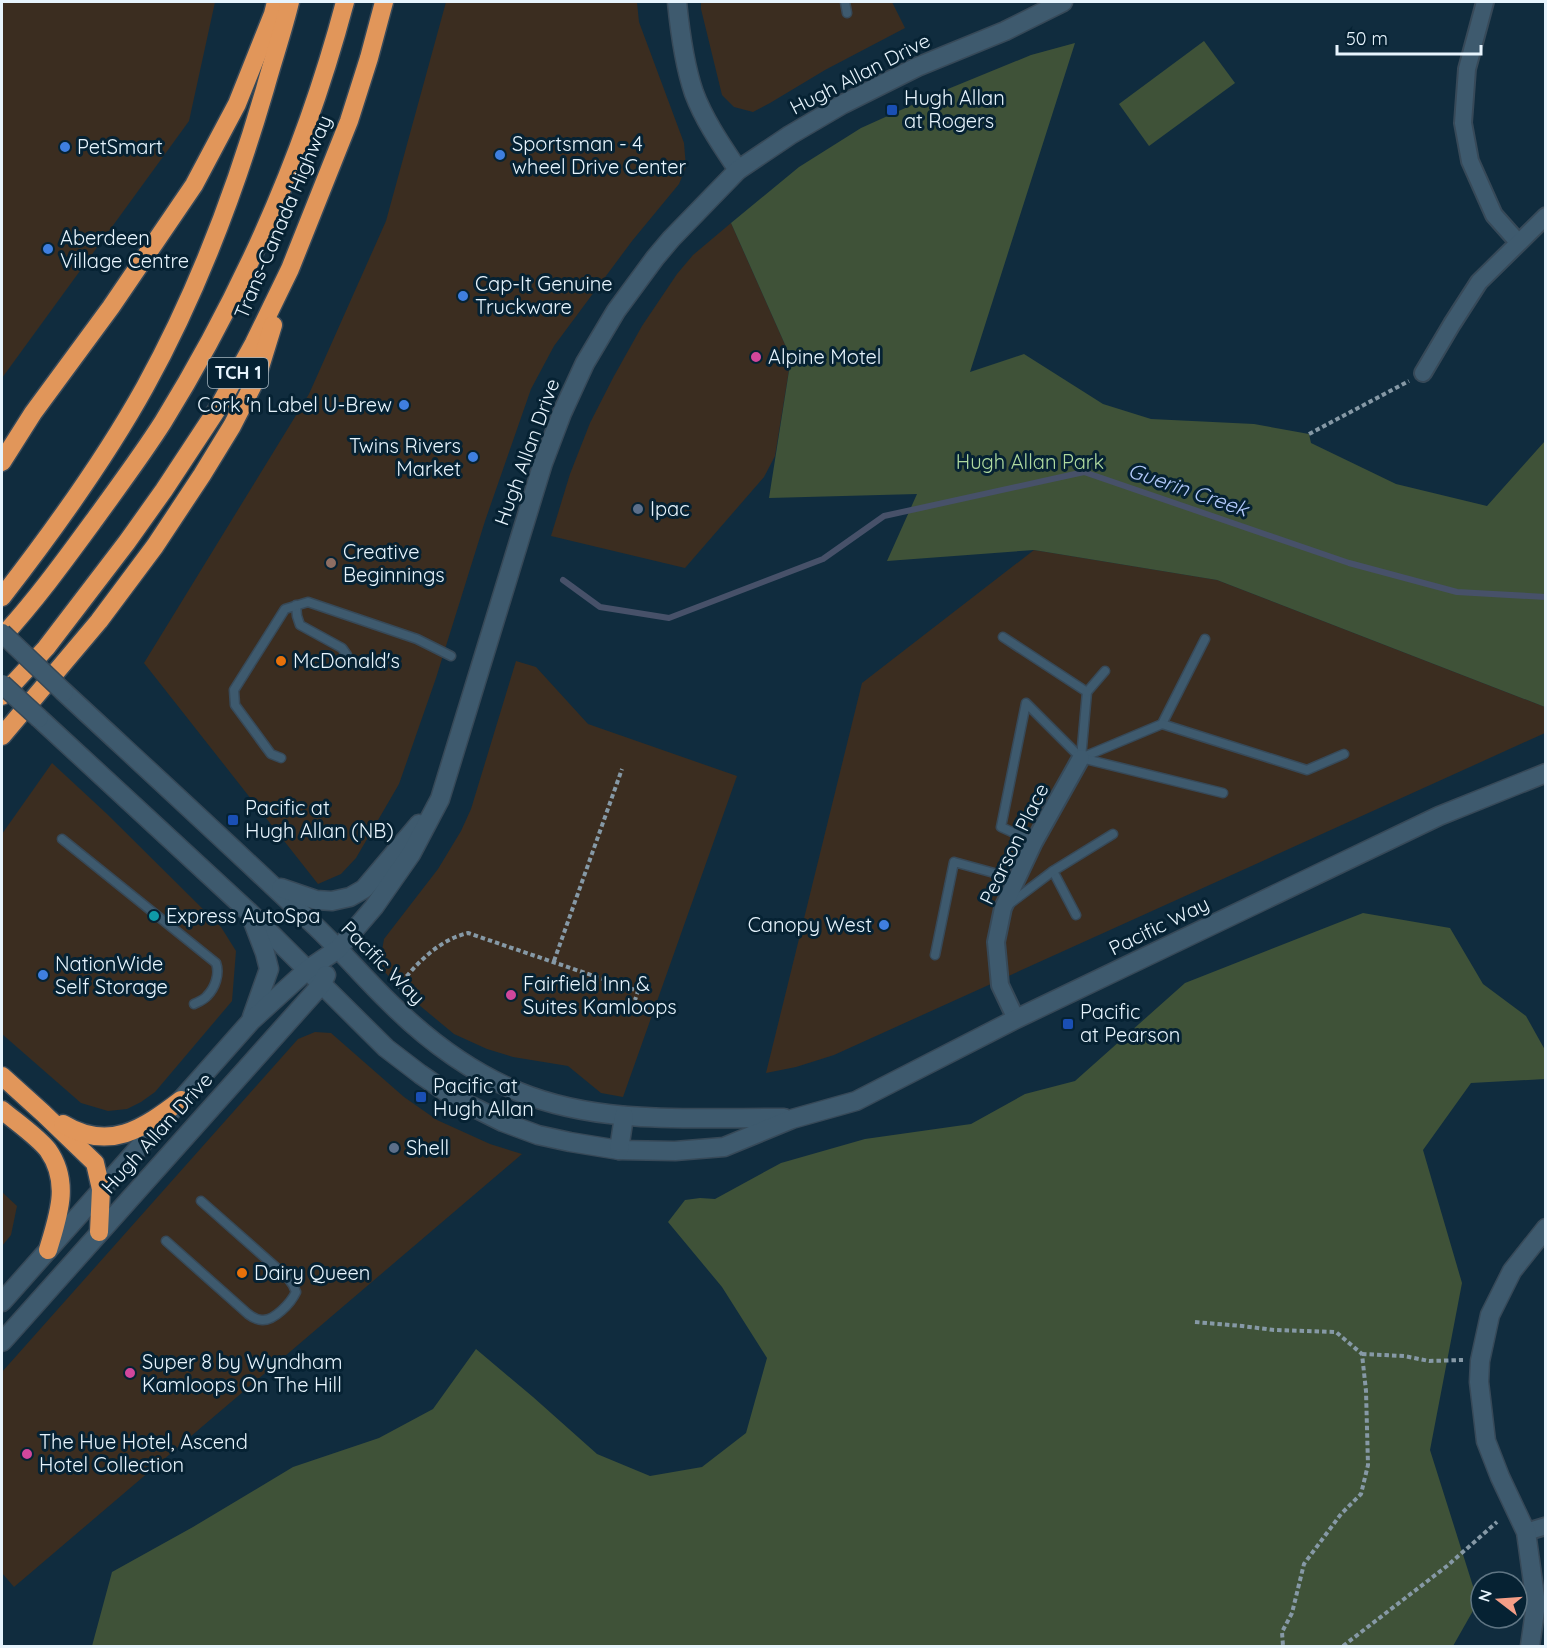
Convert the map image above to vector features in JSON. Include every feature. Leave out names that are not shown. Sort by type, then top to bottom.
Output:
[{"type":"highway","points":[[2,452],[123,290],[195,185],[237,104],[276,2]]},
{"type":"highway","points":[[2,597],[80,492],[145,387],[182,313],[205,263],[235,185],[290,2]]},
{"type":"highway","name":"Trans-Canada Highway","points":[[2,635],[52,577],[117,489],[162,424],[218,327],[284,187],[334,45],[345,2]]},
{"type":"highway","name":"Trans-Canada Highway","points":[[2,696],[46,648],[127,543],[218,408],[254,343],[290,269],[349,121],[384,2]]},
{"type":"highway","points":[[2,736],[99,621],[155,546],[202,475],[232,426],[257,377],[290,269]]},
{"type":"highway","points":[[2,462],[33,413]]},
{"type":"highway","points":[[2,1076],[95,1163],[101,1189],[99,1232]]},
{"type":"highway","points":[[43,1113],[74,1131],[108,1137],[141,1128],[181,1100]]},
{"type":"highway","points":[[2,1110],[48,1150],[58,1172],[62,1188],[60,1206],[48,1250]]},
{"type":"main road","points":[[676,2],[682,43],[694,93],[722,146],[738,170]]},
{"type":"main road","name":"Hugh Allan Drive","points":[[2,1302],[251,1021],[307,970],[338,949],[374,907],[411,854],[440,799],[543,464],[562,413],[585,363],[616,311],[655,258],[738,170],[790,135],[843,104],[917,67],[1005,31],[1063,2]]},
{"type":"main road","name":"Pacific Way","points":[[2,635],[271,884],[408,1021],[471,1068],[519,1092],[575,1108],[624,1116],[682,1119],[792,1119]]},
{"type":"main road","name":"Pacific Way","points":[[2,684],[249,912],[386,1048],[420,1074],[455,1098],[503,1122],[570,1142],[619,1150],[675,1151],[724,1147],[792,1119],[856,1101],[1016,1019],[1439,816],[1545,773]]},
{"type":"main road","points":[[271,884],[316,900],[332,901],[350,897],[364,889],[440,799]]},
{"type":"main road","points":[[249,912],[269,969],[251,1021]]},
{"type":"main road","name":"Hugh Allan Drive","points":[[2,1342],[321,985],[338,949]]},
{"type":"main road","points":[[619,1150],[624,1116]]},
{"type":"main road","points":[[1530,1647],[1536,1604],[1526,1532],[1486,1441],[1479,1382],[1480,1360],[1490,1315],[1512,1271],[1545,1228]]},
{"type":"street","points":[[1485,2],[1467,69],[1463,123],[1470,161],[1494,215],[1518,242]]},
{"type":"street","points":[[1423,373],[1479,282],[1545,216]]},
{"type":"street","name":"Pearson Place","points":[[1016,1019],[1000,985],[996,942],[1003,909],[1034,842],[1081,758]]},
{"type":"street","points":[[1526,1532],[1545,1526]]},
{"type":"lane","points":[[845,2],[847,13]]},
{"type":"lane","points":[[281,758],[271,754],[235,705],[234,690],[285,609],[308,602],[417,639],[451,656]]},
{"type":"lane","points":[[296,605],[300,625],[342,648],[347,655]]},
{"type":"lane","points":[[1003,637],[1087,692]]},
{"type":"lane","points":[[1162,724],[1205,639]]},
{"type":"lane","points":[[1081,758],[1087,692],[1105,671]]},
{"type":"lane","points":[[1034,842],[1001,827],[1026,703],[1081,758],[1223,793]]},
{"type":"lane","points":[[1081,758],[1162,724],[1307,770],[1344,754]]},
{"type":"lane","points":[[1003,909],[1053,872],[1113,834]]},
{"type":"lane","points":[[62,839],[216,963],[219,972],[215,983],[207,997],[194,1004]]},
{"type":"lane","points":[[935,955],[954,862],[1016,879]]},
{"type":"lane","points":[[1053,872],[1076,915]]},
{"type":"lane","points":[[166,1241],[256,1319],[264,1321],[273,1317],[293,1299],[296,1292],[288,1278],[201,1201]]},
{"type":"path","points":[[1309,434],[1423,373]]},
{"type":"path","points":[[554,961],[622,769]]},
{"type":"path","points":[[388,1001],[410,971],[432,951],[456,936],[468,933],[638,991],[635,1000]]},
{"type":"path","points":[[1196,1322],[1274,1330],[1336,1332],[1362,1354],[1404,1356],[1429,1361],[1480,1360]]},
{"type":"path","points":[[1283,1647],[1282,1632],[1292,1613],[1304,1564],[1341,1514],[1361,1494],[1368,1465],[1366,1390],[1362,1354]]},
{"type":"path","points":[[1343,1647],[1447,1566],[1497,1522]]},
{"type":"shaded area","name":"Aberdeen Village Centre","points":[[2,2],[215,2],[189,121],[2,378]]},
{"type":"shaded area","points":[[446,2],[637,2],[639,22],[684,143],[686,167],[679,184],[632,241],[554,346],[531,389],[399,784],[356,858],[341,874],[318,884],[144,663],[309,394],[386,221]]},
{"type":"shaded area","points":[[701,2],[892,2],[905,28],[825,70],[753,112],[734,107],[722,95]]},
{"type":"shaded area","points":[[731,223],[791,358],[775,456],[764,477],[685,568],[551,536],[570,474],[590,423],[642,326],[677,274],[693,255]]},
{"type":"shaded area","points":[[1034,550],[1217,580],[1545,707],[1545,733],[834,1055],[796,1067],[766,1073],[862,683]]},
{"type":"shaded area","points":[[516,661],[536,667],[588,724],[737,776],[623,1097],[601,1093],[568,1066],[513,1057],[487,1049],[454,1034],[401,990],[383,970],[381,956],[384,939],[438,869],[461,831],[471,809]]},
{"type":"shaded area","points":[[52,763],[221,927],[236,951],[232,1001],[155,1092],[127,1109],[108,1111],[81,1103],[2,1034],[2,834]]},
{"type":"shaded area","points":[[315,1032],[331,1033],[404,1097],[437,1120],[490,1144],[522,1154],[14,1587],[2,1573],[2,1372],[298,1039]]},
{"type":"shaded area","points":[[2,1192],[17,1206],[11,1235],[2,1246]]},
{"type":"green space","points":[[1204,41],[1235,83],[1149,146],[1119,104]]},
{"type":"green space","name":"Hugh Allan Park","points":[[1075,43],[970,372],[1024,354],[1103,404],[1151,419],[1254,424],[1309,434],[1311,443],[1396,484],[1487,506],[1545,441],[1545,707],[1217,580],[1034,550],[887,561],[917,494],[769,498],[791,358],[731,223],[799,167],[861,128],[1031,55]]},
{"type":"green space","points":[[1363,913],[1450,928],[1483,984],[1526,1016],[1545,1050],[1545,1079],[1471,1083],[1423,1150],[1462,1283],[1430,1450],[1469,1574],[1469,1618],[1453,1646],[92,1646],[112,1572],[293,1467],[379,1438],[433,1409],[476,1349],[597,1454],[650,1476],[702,1467],[746,1433],[767,1358],[722,1287],[668,1222],[685,1200],[715,1199],[781,1163],[865,1139],[971,1124],[1025,1094],[1075,1081],[1185,983]]},
{"type":"waterway","name":"Guerin Creek","points":[[563,580],[600,607],[669,618],[823,559],[884,516],[1084,472],[1349,563],[1457,592],[1546,597]]},
{"type":"place","name":"Hugh Allan at Rogers","points":[[892,110]]},
{"type":"place","name":"PetSmart","points":[[65,147]]},
{"type":"place","name":"Sportsman - 4 wheel Drive Center","points":[[500,155]]},
{"type":"place","name":"Aberdeen Village Centre","points":[[48,249]]},
{"type":"place","name":"Cap-It Genuine Truckware","points":[[463,296]]},
{"type":"place","name":"Alpine Motel","points":[[756,357]]},
{"type":"place","name":"Cork 'n Label U-Brew","points":[[404,405]]},
{"type":"place","name":"Twins Rivers Market","points":[[473,457]]},
{"type":"place","name":"Ipac","points":[[638,509]]},
{"type":"place","name":"Creative Beginnings","points":[[331,563]]},
{"type":"place","name":"McDonald's","points":[[281,661]]},
{"type":"place","name":"Pacific at Hugh Allan (NB)","points":[[233,820]]},
{"type":"place","name":"Express AutoSpa","points":[[154,916]]},
{"type":"place","name":"Canopy West","points":[[884,925]]},
{"type":"place","name":"NationWide Self Storage","points":[[43,975]]},
{"type":"place","name":"Fairfield Inn & Suites Kamloops","points":[[511,995]]},
{"type":"place","name":"Pacific at Pearson","points":[[1068,1024]]},
{"type":"place","name":"Pacific at Hugh Allan","points":[[421,1097]]},
{"type":"place","name":"Shell","points":[[394,1148]]},
{"type":"place","name":"Dairy Queen","points":[[242,1273]]},
{"type":"place","name":"Super 8 by Wyndham Kamloops On The Hill","points":[[130,1373]]},
{"type":"place","name":"The Hue Hotel, Ascend Hotel Collection","points":[[27,1454]]}]
